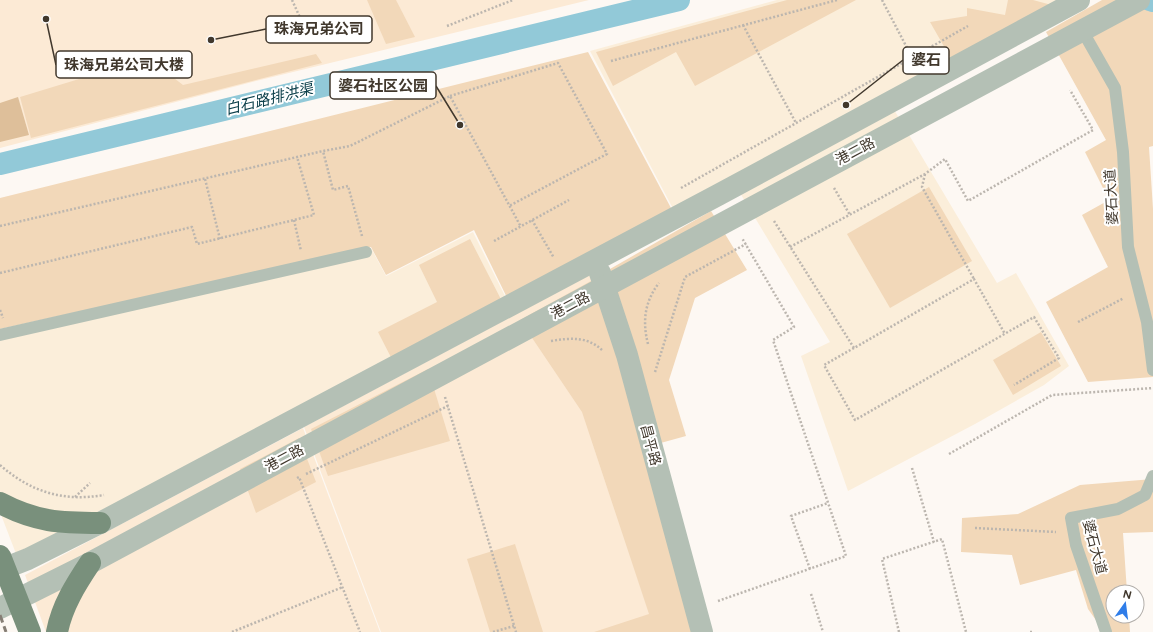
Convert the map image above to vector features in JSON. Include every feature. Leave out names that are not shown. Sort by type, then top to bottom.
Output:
[{"type":"main road","points":[[0,503],[36,519],[58,522],[100,523]]},
{"type":"main road","points":[[57,632],[60,618],[69,598],[90,563]]},
{"type":"main road","points":[[2,565],[9,604],[30,632]]},
{"type":"street","name":"港二路","points":[[2,565],[28,559],[100,523],[565,277],[1079,0]]},
{"type":"street","name":"港二路","points":[[9,604],[90,563],[1138,0]]},
{"type":"street","name":"昌平路","points":[[595,260],[627,356],[702,632]]},
{"type":"lane","name":"婆石大道","points":[[1084,28],[1115,88],[1123,152],[1128,247],[1148,322],[1153,370]]},
{"type":"lane","points":[[0,335],[366,252]]},
{"type":"lane","name":"婆石大道","points":[[1106,632],[1076,545],[1071,518],[1118,509],[1145,495],[1153,476]]},
{"type":"path","points":[[292,0],[303,24]]},
{"type":"path","points":[[447,26],[513,0]]},
{"type":"path","points":[[611,62],[837,0]]},
{"type":"path","points":[[882,0],[926,83]]},
{"type":"path","points":[[743,25],[809,146]]},
{"type":"path","points":[[681,188],[968,26]]},
{"type":"path","points":[[0,226],[350,146],[450,96],[558,63],[607,154],[509,206]]},
{"type":"path","points":[[790,246],[925,174],[945,159],[968,201],[1093,130],[1070,90]]},
{"type":"path","points":[[450,96],[521,227]]},
{"type":"path","points":[[323,151],[333,190],[348,186],[366,252]]},
{"type":"path","points":[[0,273],[192,227],[197,244],[314,215],[297,157]]},
{"type":"path","points":[[823,169],[850,215]]},
{"type":"path","points":[[925,174],[922,187],[1005,334]]},
{"type":"path","points":[[205,179],[220,239]]},
{"type":"path","points":[[494,241],[569,200]]},
{"type":"path","points":[[762,202],[854,348]]},
{"type":"path","points":[[718,601],[846,556],[773,340],[794,327],[731,218]]},
{"type":"path","points":[[294,220],[305,266]]},
{"type":"path","points":[[532,220],[565,277]]},
{"type":"path","points":[[653,378],[685,276],[746,244]]},
{"type":"path","points":[[649,348],[645,331],[645,314],[650,294],[663,278]]},
{"type":"path","points":[[974,279],[824,365],[855,420],[1034,317],[1059,358],[1014,385]]},
{"type":"path","points":[[1078,322],[1140,290]]},
{"type":"path","points":[[653,364],[657,379]]},
{"type":"path","points":[[949,454],[1052,395],[1153,388]]},
{"type":"path","points":[[293,481],[448,406],[516,632]]},
{"type":"path","points":[[912,468],[934,542]]},
{"type":"path","points":[[299,477],[360,632]]},
{"type":"path","points":[[810,569],[791,516],[828,503]]},
{"type":"path","points":[[975,528],[1074,533]]},
{"type":"path","points":[[899,632],[882,559],[942,539],[966,632]]},
{"type":"path","points":[[232,632],[343,587]]},
{"type":"path","points":[[716,593],[719,607]]},
{"type":"path","points":[[811,594],[823,632]]},
{"type":"path","points":[[493,632],[514,626]]},
{"type":"shaded area","points":[[0,0],[589,0],[256,81],[0,148]]},
{"type":"shaded area","points":[[367,0],[396,0],[415,37],[386,44]]},
{"type":"shaded area","points":[[777,0],[1075,0],[680,222],[590,51]]},
{"type":"shaded area","points":[[787,0],[856,0],[695,86],[676,52],[613,86],[596,52]]},
{"type":"shaded area","points":[[1008,0],[1033,0],[1059,7],[954,64],[930,22],[967,16],[967,8],[1005,15]]},
{"type":"shaded area","points":[[1102,0],[1121,0],[1153,9],[1153,146],[1149,147],[1153,209],[1153,377],[1088,382],[1046,302],[1108,267],[1082,215],[1109,200],[1085,152],[1106,140],[1046,32]]},
{"type":"shaded area","points":[[588,52],[679,223],[514,312],[474,230],[386,275],[371,247],[0,329],[0,198]]},
{"type":"shaded area","points":[[316,54],[322,63],[31,138],[20,97],[148,58],[183,85]]},
{"type":"shaded area","points":[[18,97],[29,135],[0,142],[0,103]]},
{"type":"shaded area","points":[[893,108],[997,283],[1016,273],[1069,366],[1044,385],[975,424],[848,491],[801,356],[830,342],[740,193]]},
{"type":"shaded area","points":[[929,187],[972,261],[890,308],[847,234]]},
{"type":"shaded area","points":[[711,211],[747,270],[695,298],[669,380],[686,436],[657,444],[610,269]]},
{"type":"shaded area","points":[[473,232],[513,312],[23,572],[0,512],[0,330],[371,248],[386,276]]},
{"type":"shaded area","points":[[470,239],[507,311],[397,369],[378,332],[437,302],[419,265]]},
{"type":"shaded area","points":[[602,268],[702,632],[381,632],[304,427]]},
{"type":"shaded area","points":[[600,276],[697,632],[594,632],[649,614],[582,412],[520,320]]},
{"type":"shaded area","points":[[1041,332],[1061,366],[1013,395],[993,360]]},
{"type":"shaded area","points":[[428,369],[450,441],[328,476],[311,429]]},
{"type":"shaded area","points":[[303,428],[380,632],[46,632],[25,575]]},
{"type":"shaded area","points":[[299,438],[316,482],[256,513],[240,469]]},
{"type":"shaded area","points":[[1153,479],[1153,532],[1123,533],[1126,584],[1105,584],[1105,624],[1130,624],[1130,632],[1101,632],[1098,623],[1088,609],[1076,570],[1020,585],[1012,555],[961,552],[962,518],[1018,514],[1080,485]]},
{"type":"shaded area","points":[[515,544],[543,632],[490,632],[467,559]]},
{"type":"waterway","name":"白石路排洪渠","points":[[0,164],[679,0]]},
{"type":"railway","points":[[0,615],[6,632]]},
{"type":"place","name":"珠海兄弟公司大楼","points":[[46,19]]},
{"type":"place","name":"珠海兄弟公司","points":[[211,40]]},
{"type":"place","name":"婆石","points":[[846,105]]},
{"type":"place","name":"婆石社区公园","points":[[460,125]]}]
